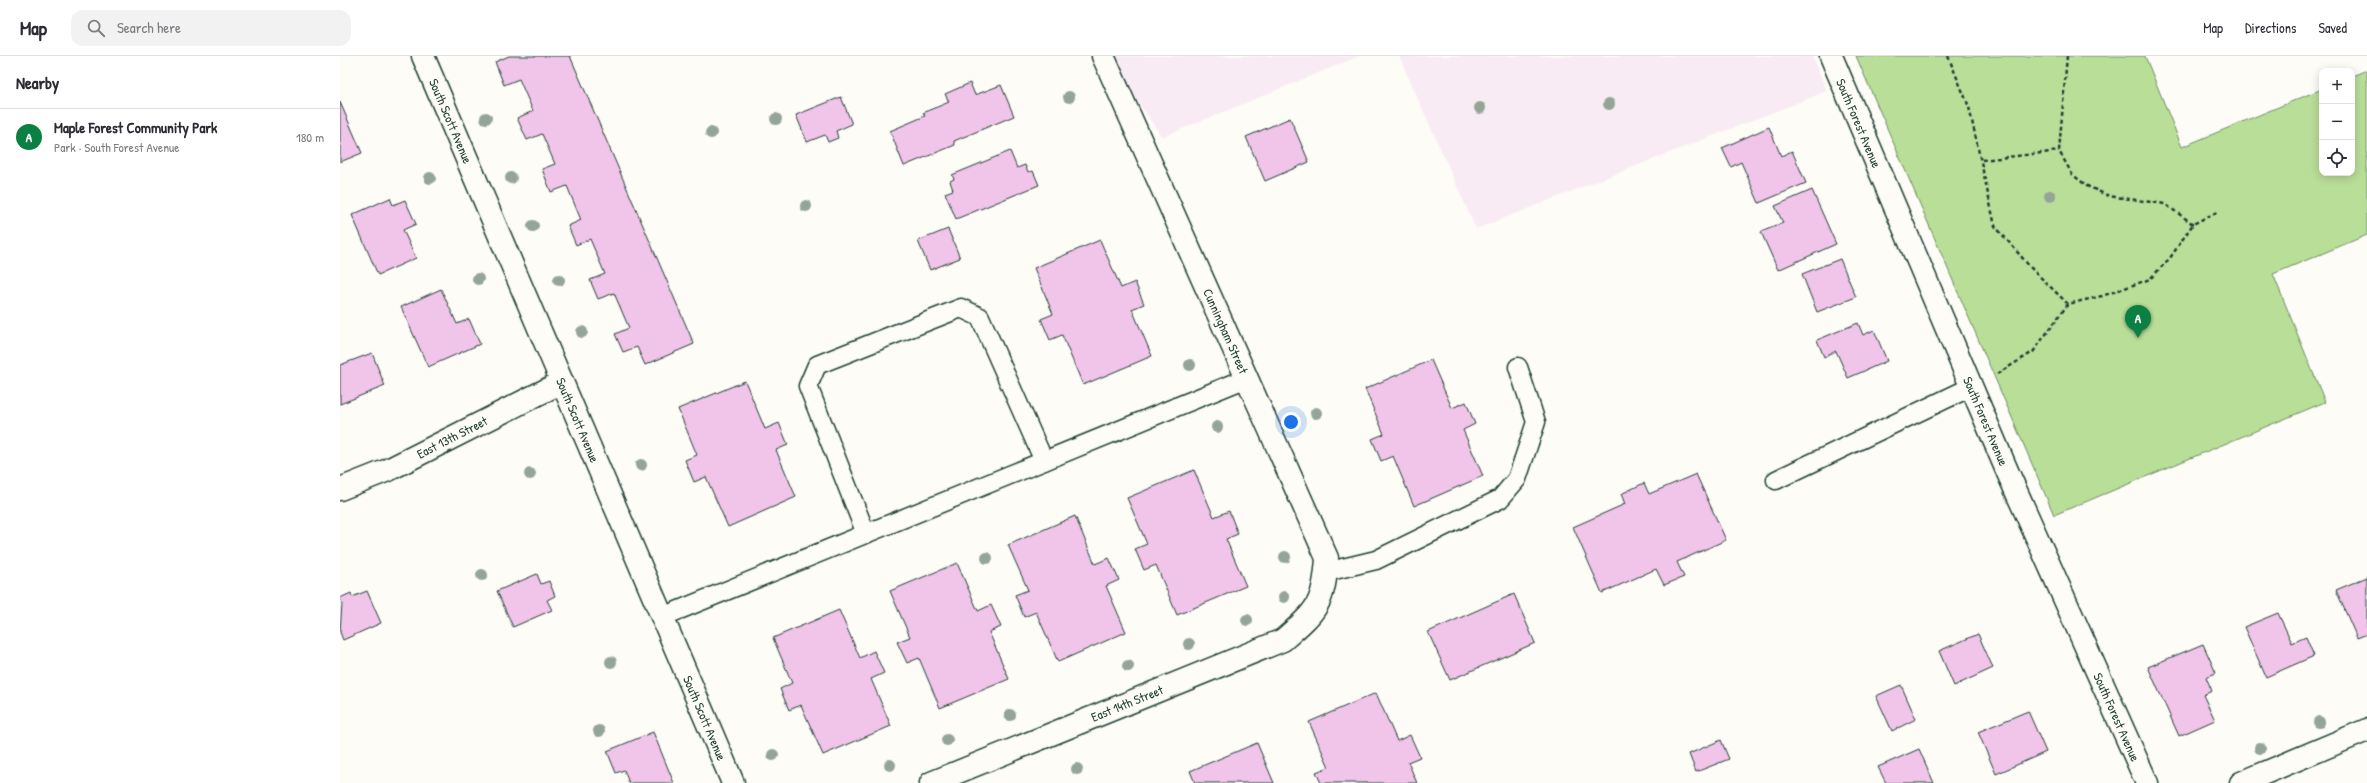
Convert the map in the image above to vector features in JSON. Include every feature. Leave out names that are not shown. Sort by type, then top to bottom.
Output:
[{"type":"street","name":"South Scott Avenue","points":[[423,56],[734,783]]},
{"type":"street","name":"Cunningham Street","points":[[1103,56],[1327,558],[1325,586],[1315,609]]},
{"type":"street","name":"South Forest Avenue","points":[[1831,56],[1972,387],[2147,783]]},
{"type":"street","name":"East 13th Street","points":[[340,489],[388,470],[562,382]]},
{"type":"street","name":"East 14th Street","points":[[931,783],[1283,640],[1315,609]]},
{"type":"street","points":[[2240,783],[2367,730]]},
{"type":"lane","points":[[866,534],[808,386],[817,365],[960,308],[980,317],[1044,461]]},
{"type":"lane","points":[[1326,572],[1376,560],[1500,499],[1517,479],[1536,422],[1518,367]]},
{"type":"lane","points":[[662,617],[1246,378]]},
{"type":"lane","points":[[1776,480],[1972,387]]},
{"type":"path","points":[[1948,56],[1969,108],[1996,226],[2031,268],[2068,304]]},
{"type":"path","points":[[2067,56],[2059,151],[2072,174],[2087,186],[2109,196],[2165,204],[2193,224]]},
{"type":"path","points":[[1982,160],[2059,151]]},
{"type":"path","points":[[1997,374],[2033,352],[2068,304],[2108,294],[2150,279],[2170,258],[2193,224],[2219,211]]},
{"type":"shaded area","points":[[1114,56],[1360,56],[1162,137],[1132,93]]},
{"type":"shaded area","points":[[1399,56],[1812,56],[1827,91],[1476,229]]},
{"type":"green space","points":[[1856,56],[2145,56],[2182,147],[2319,90],[2319,176],[2355,176],[2355,75],[2367,70],[2367,235],[2273,274],[2325,402],[2054,515]]},
{"type":"building","points":[[509,56],[570,56],[694,344],[645,365],[637,347],[623,352],[615,334],[629,328],[614,293],[598,299],[590,280],[605,274],[590,239],[576,245],[568,226],[581,220],[567,186],[551,192],[542,169],[555,164],[542,134],[527,140],[517,118],[533,111],[519,79],[504,85],[495,62]]},
{"type":"building","points":[[970,83],[975,95],[1001,85],[1014,116],[954,141],[955,145],[904,166],[890,131],[925,116],[923,113],[949,102],[945,94]]},
{"type":"building","points":[[841,97],[852,124],[836,131],[838,138],[828,142],[825,135],[807,142],[796,115]]},
{"type":"building","points":[[340,102],[362,153],[340,162]]},
{"type":"building","points":[[1290,118],[1309,162],[1265,181],[1246,137]]},
{"type":"building","points":[[1769,127],[1781,156],[1792,151],[1806,183],[1759,203],[1741,162],[1731,167],[1722,148]]},
{"type":"building","points":[[1010,151],[1017,168],[1025,165],[1028,172],[1033,171],[1039,185],[956,219],[945,193],[953,190],[950,181],[954,179],[952,175]]},
{"type":"building","points":[[1812,190],[1836,244],[1778,270],[1761,232],[1783,223],[1775,206]]},
{"type":"building","points":[[390,198],[393,205],[405,200],[416,224],[403,230],[416,258],[378,275],[352,215]]},
{"type":"building","points":[[948,229],[960,258],[930,270],[918,241]]},
{"type":"building","points":[[1100,240],[1121,288],[1135,282],[1144,304],[1132,309],[1152,356],[1083,385],[1062,335],[1050,340],[1041,319],[1053,314],[1034,268]]},
{"type":"building","points":[[1840,259],[1856,297],[1817,312],[1802,274]]},
{"type":"building","points":[[441,289],[457,324],[469,319],[480,344],[428,367],[401,307]]},
{"type":"building","points":[[1858,323],[1863,335],[1874,330],[1887,361],[1848,378],[1836,351],[1824,357],[1817,340]]},
{"type":"building","points":[[372,353],[385,386],[340,404],[340,365]]},
{"type":"building","points":[[1431,360],[1452,408],[1466,402],[1475,424],[1463,430],[1483,476],[1414,506],[1393,456],[1381,461],[1372,439],[1384,434],[1365,389]]},
{"type":"building","points":[[745,381],[765,429],[779,423],[788,445],[776,450],[796,497],[728,527],[706,477],[694,482],[685,460],[697,455],[678,409]]},
{"type":"building","points":[[1194,470],[1214,517],[1229,511],[1238,534],[1226,539],[1246,586],[1177,615],[1156,565],[1144,570],[1135,549],[1147,544],[1127,498]]},
{"type":"building","points":[[1696,474],[1726,540],[1677,562],[1684,577],[1664,585],[1656,569],[1602,593],[1573,527],[1625,504],[1621,494],[1644,483],[1649,494]]},
{"type":"building","points":[[1075,516],[1095,564],[1109,558],[1119,580],[1106,586],[1126,632],[1058,662],[1036,612],[1024,617],[1015,595],[1028,590],[1008,545]]},
{"type":"building","points":[[957,563],[978,611],[991,605],[1001,627],[989,632],[1009,679],[940,708],[919,658],[907,663],[897,642],[910,637],[890,591]]},
{"type":"building","points":[[537,574],[541,584],[549,581],[555,596],[547,600],[552,610],[513,627],[497,591]]},
{"type":"building","points":[[2367,577],[2367,634],[2357,638],[2336,590]]},
{"type":"building","points":[[367,591],[381,623],[343,640],[340,632],[342,603],[340,598],[351,593],[352,597]]},
{"type":"building","points":[[1514,594],[1535,643],[1450,680],[1428,632]]},
{"type":"building","points":[[839,610],[860,658],[874,651],[884,673],[871,679],[891,726],[823,755],[801,705],[789,710],[780,689],[792,683],[773,638]]},
{"type":"building","points":[[2278,613],[2292,643],[2306,637],[2314,656],[2266,677],[2244,627]]},
{"type":"building","points":[[1978,634],[1993,668],[1954,686],[1939,651]]},
{"type":"building","points":[[2203,644],[2216,673],[2206,677],[2212,691],[2203,695],[2215,720],[2179,736],[2148,667]]},
{"type":"building","points":[[1901,685],[1916,719],[1892,731],[1876,696]]},
{"type":"building","points":[[1376,693],[1397,741],[1410,735],[1420,757],[1408,762],[1417,783],[1321,783],[1316,772],[1329,767],[1309,722]]},
{"type":"building","points":[[2028,711],[2046,752],[1996,774],[1978,732]]},
{"type":"building","points":[[653,732],[674,783],[629,783],[624,770],[616,773],[607,751]]},
{"type":"building","points":[[1721,740],[1729,759],[1696,772],[1689,754]]},
{"type":"building","points":[[1257,743],[1274,783],[1195,783],[1190,771]]},
{"type":"building","points":[[1919,749],[1934,783],[1886,783],[1878,767]]},
{"type":"place","name":"Maple Forest Community Park","points":[[2138,338]]}]
